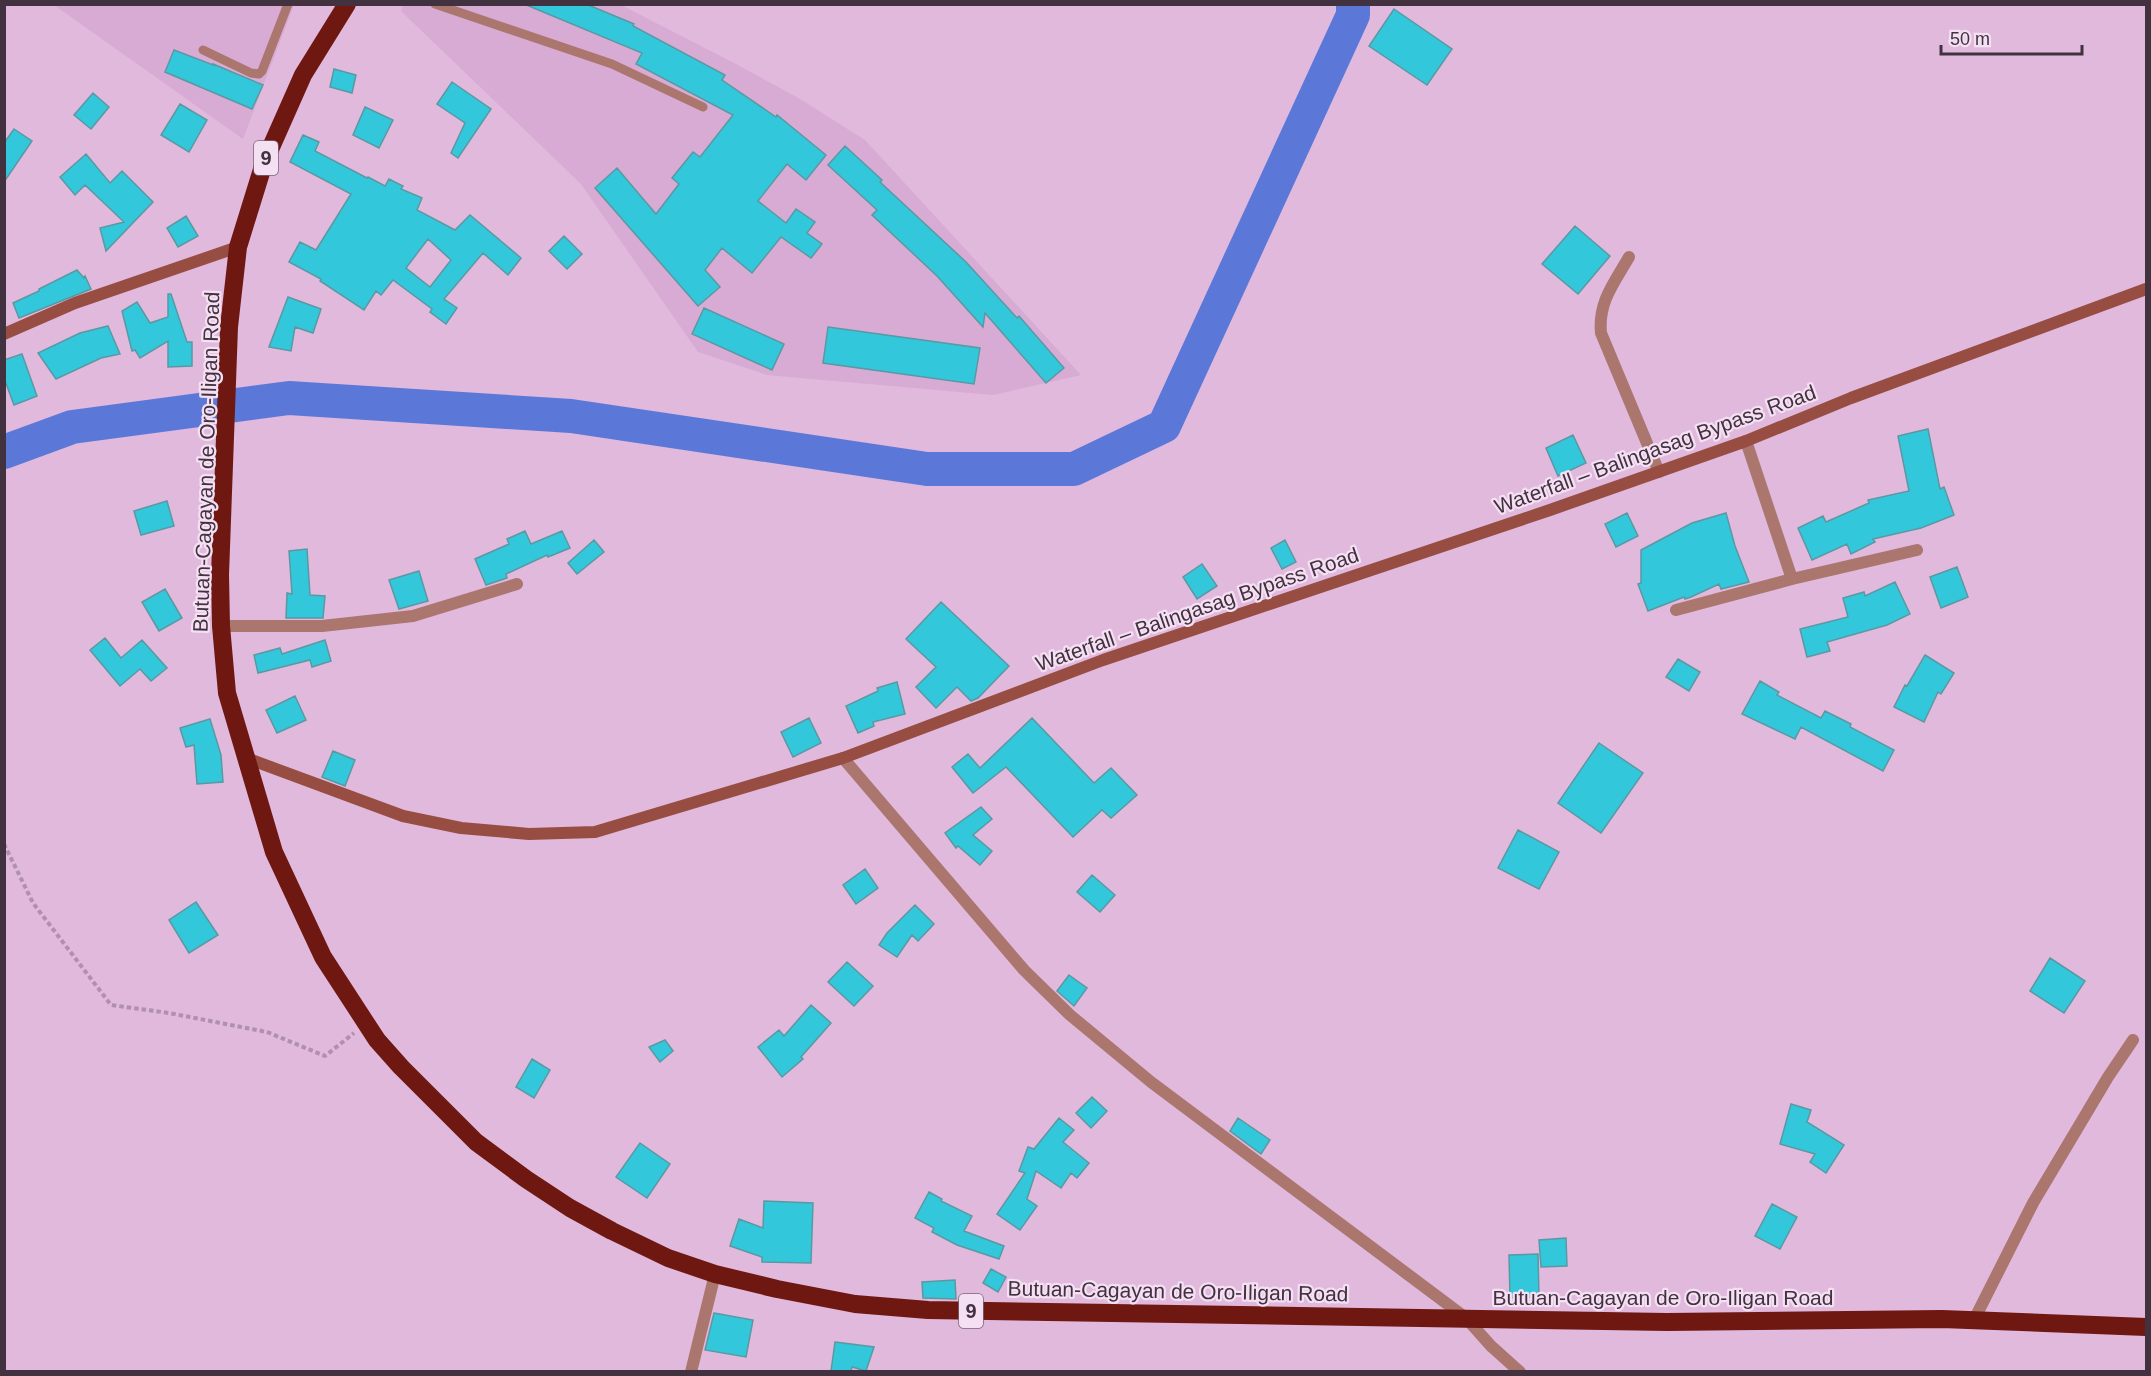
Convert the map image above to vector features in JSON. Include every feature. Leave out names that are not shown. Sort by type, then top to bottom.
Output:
[{"type":"highway","name":"Butuan-Cagayan de Oro-Iligan Road","points":[[347,4],[303,75],[264,163],[238,247],[229,327],[220,575],[221,626],[227,693],[274,852],[323,957],[366,1024],[395,1061],[476,1142],[526,1179],[570,1208],[668,1258],[715,1274],[855,1304],[928,1310],[1729,1322],[1942,1319],[2146,1327]]},
{"type":"main road","points":[[4,334],[75,303],[238,247]]},
{"type":"main road","name":"Waterfall ‒ Balingasag Bypass Road","points":[[246,758],[403,816],[461,828],[529,834],[594,832],[843,758],[1114,656],[1746,441],[1851,398],[2146,289]]},
{"type":"street","points":[[1629,257],[1606,297],[1599,316],[1601,333],[1659,472]]},
{"type":"street","points":[[1746,441],[1792,579]]},
{"type":"street","points":[[1676,610],[1792,579],[1917,550]]},
{"type":"street","points":[[221,626],[322,626],[413,616],[517,584]]},
{"type":"street","points":[[843,758],[1024,970],[1070,1015],[1151,1082],[1466,1318],[1491,1346],[1520,1371]]},
{"type":"street","points":[[1974,1320],[2033,1203],[2108,1077],[2133,1040]]},
{"type":"street","points":[[691,1371],[715,1274]]},
{"type":"lane","points":[[203,50],[251,73],[259,74],[288,4]]},
{"type":"lane","points":[[435,4],[612,64],[703,107]]},
{"type":"path","points":[[4,844],[33,903],[111,1005],[170,1013],[267,1032],[325,1056],[366,1024]]},
{"type":"shaded area","points":[[403,4],[621,5],[800,99],[865,140],[1081,375],[993,395],[767,375],[698,352],[581,184],[401,11]]},
{"type":"shaded area","points":[[54,5],[294,5],[243,139]]},
{"type":"building","points":[[524,4],[586,4],[634,24],[633,26],[725,75],[722,80],[776,117],[777,115],[826,155],[806,180],[787,164],[758,201],[786,223],[796,209],[815,222],[807,233],[822,244],[811,258],[781,237],[752,273],[722,248],[705,270],[720,287],[698,306],[595,188],[617,168],[656,214],[679,184],[672,178],[693,152],[700,157],[733,115],[636,64],[642,53]]},
{"type":"building","points":[[1394,9],[1452,49],[1427,85],[1369,46]]},
{"type":"building","points":[[174,50],[263,85],[252,109],[165,72]]},
{"type":"building","points":[[334,69],[356,75],[352,93],[330,87]]},
{"type":"building","points":[[452,82],[491,109],[458,158],[451,153],[465,123],[437,104]]},
{"type":"building","points":[[93,93],[109,107],[91,129],[74,115]]},
{"type":"building","points":[[180,104],[207,120],[189,152],[161,135]]},
{"type":"building","points":[[365,107],[393,120],[379,148],[353,135]]},
{"type":"building","points":[[14,129],[32,141],[4,182],[4,143]]},
{"type":"building","points":[[303,135],[319,142],[315,151],[367,178],[385,186],[389,179],[403,186],[401,189],[422,198],[417,210],[455,230],[470,215],[521,258],[508,275],[483,253],[444,299],[457,308],[446,324],[430,312],[432,309],[393,280],[381,295],[376,291],[364,310],[320,281],[321,279],[289,262],[300,242],[316,250],[351,194],[290,162]],"holes":[[[428,239],[451,260],[430,287],[406,268]]]},
{"type":"building","points":[[845,146],[966,262],[1017,318],[1019,316],[1064,368],[1046,383],[985,313],[983,327],[937,276],[872,215],[877,210],[828,165]]},
{"type":"building","points":[[86,154],[110,183],[122,171],[153,202],[106,251],[100,228],[124,222],[85,185],[75,195],[60,177]]},
{"type":"building","points":[[186,216],[198,236],[178,247],[167,228]]},
{"type":"building","points":[[1575,226],[1610,256],[1578,294],[1542,264]]},
{"type":"building","points":[[564,236],[582,254],[567,269],[549,251]]},
{"type":"building","points":[[77,270],[84,278],[85,276],[91,289],[19,318],[13,303]]},
{"type":"building","points":[[168,294],[171,294],[187,342],[192,342],[192,366],[168,367],[168,341],[140,358],[135,350],[132,351],[122,311],[137,302],[150,323],[168,317]]},
{"type":"building","points":[[288,297],[321,309],[313,333],[295,327],[291,351],[269,347]]},
{"type":"building","points":[[704,308],[784,344],[772,370],[692,334]]},
{"type":"building","points":[[108,326],[120,354],[101,358],[56,379],[38,353],[80,333]]},
{"type":"building","points":[[828,327],[980,348],[974,384],[823,363]]},
{"type":"building","points":[[22,354],[37,396],[14,405],[4,378],[4,360]]},
{"type":"building","points":[[1928,429],[1940,489],[1944,487],[1954,515],[1921,528],[1873,539],[1875,542],[1851,554],[1847,544],[1812,560],[1798,528],[1823,516],[1826,522],[1869,503],[1868,500],[1909,491],[1898,436]]},
{"type":"building","points":[[1573,435],[1586,463],[1558,476],[1546,448]]},
{"type":"building","points":[[167,501],[174,526],[141,535],[134,511]]},
{"type":"building","points":[[1627,513],[1638,536],[1616,547],[1605,524]]},
{"type":"building","points":[[1726,513],[1735,546],[1749,582],[1721,589],[1719,584],[1691,597],[1685,599],[1684,597],[1648,611],[1638,584],[1641,583],[1641,550],[1692,523]]},
{"type":"building","points":[[525,531],[531,544],[562,531],[570,548],[548,557],[547,555],[506,574],[507,578],[486,585],[475,559],[509,544],[507,539]]},
{"type":"building","points":[[594,540],[604,552],[577,574],[568,563]]},
{"type":"building","points":[[1285,540],[1296,562],[1282,569],[1271,548]]},
{"type":"building","points":[[307,549],[310,595],[325,596],[323,618],[286,618],[287,593],[292,594],[289,551]]},
{"type":"building","points":[[1202,564],[1217,586],[1197,599],[1183,577]]},
{"type":"building","points":[[1957,567],[1968,597],[1941,608],[1930,577]]},
{"type":"building","points":[[419,571],[428,601],[399,609],[389,580]]},
{"type":"building","points":[[1895,582],[1910,614],[1887,625],[1827,642],[1830,651],[1807,657],[1800,629],[1848,617],[1843,598],[1864,592],[1865,596]]},
{"type":"building","points":[[165,589],[182,618],[159,631],[142,602]]},
{"type":"building","points":[[941,602],[1009,666],[978,698],[971,701],[957,687],[936,708],[916,687],[936,667],[906,639]]},
{"type":"building","points":[[105,638],[121,658],[142,640],[167,668],[151,681],[140,669],[120,686],[90,650]]},
{"type":"building","points":[[325,640],[331,661],[312,667],[310,660],[258,673],[254,655],[280,648],[282,654]]},
{"type":"building","points":[[1925,655],[1954,673],[1941,694],[1938,692],[1924,722],[1894,707],[1905,685],[1907,686]]},
{"type":"building","points":[[1678,659],[1700,672],[1689,691],[1666,677]]},
{"type":"building","points":[[1760,681],[1779,692],[1777,695],[1821,718],[1825,711],[1894,750],[1883,771],[1801,727],[1795,739],[1742,714]]},
{"type":"building","points":[[897,682],[905,714],[873,722],[874,726],[858,733],[846,706],[878,691],[877,688]]},
{"type":"building","points":[[295,696],[306,720],[277,733],[266,710]]},
{"type":"building","points":[[809,718],[821,743],[793,757],[781,732]]},
{"type":"building","points":[[1032,718],[1094,783],[1111,768],[1137,795],[1111,818],[1102,810],[1073,837],[1006,767],[973,793],[952,767],[968,754],[980,768]]},
{"type":"building","points":[[210,719],[221,755],[223,782],[197,784],[194,745],[186,747],[180,728]]},
{"type":"building","points":[[1599,743],[1643,773],[1601,833],[1558,803]]},
{"type":"building","points":[[333,751],[355,760],[345,786],[322,777]]},
{"type":"building","points":[[981,807],[992,819],[973,835],[992,851],[980,865],[958,846],[956,848],[945,833]]},
{"type":"building","points":[[1518,830],[1559,852],[1539,889],[1498,868]]},
{"type":"building","points":[[865,869],[878,888],[856,904],[843,885]]},
{"type":"building","points":[[1092,875],[1115,895],[1100,912],[1077,892]]},
{"type":"building","points":[[196,902],[218,935],[189,953],[169,920]]},
{"type":"building","points":[[915,905],[934,924],[918,941],[912,935],[897,957],[879,945],[887,933]]},
{"type":"building","points":[[2050,958],[2085,981],[2064,1013],[2030,991]]},
{"type":"building","points":[[847,962],[873,986],[854,1006],[828,982]]},
{"type":"building","points":[[1069,975],[1087,988],[1074,1006],[1057,991]]},
{"type":"building","points":[[811,1005],[831,1023],[801,1057],[803,1059],[782,1077],[758,1047],[779,1030],[784,1036]]},
{"type":"building","points":[[665,1040],[673,1051],[660,1062],[649,1047]]},
{"type":"building","points":[[532,1059],[550,1070],[534,1098],[516,1087]]},
{"type":"building","points":[[1092,1097],[1107,1111],[1091,1128],[1076,1113]]},
{"type":"building","points":[[1791,1104],[1811,1110],[1807,1122],[1844,1145],[1826,1173],[1810,1162],[1815,1154],[1780,1144]]},
{"type":"building","points":[[1059,1118],[1074,1130],[1063,1142],[1089,1163],[1077,1178],[1071,1173],[1061,1188],[1036,1171],[1027,1199],[1037,1206],[1020,1230],[997,1214],[1025,1173],[1019,1171],[1028,1147],[1034,1149]]},
{"type":"building","points":[[1238,1118],[1270,1140],[1261,1154],[1230,1131]]},
{"type":"building","points":[[640,1143],[670,1164],[647,1198],[616,1177]]},
{"type":"building","points":[[929,1192],[942,1199],[941,1201],[972,1216],[964,1231],[1004,1246],[999,1259],[957,1245],[932,1232],[934,1228],[915,1218]]},
{"type":"building","points":[[764,1201],[813,1203],[811,1263],[762,1262],[762,1257],[730,1246],[739,1219],[763,1228]]},
{"type":"building","points":[[1772,1204],[1797,1217],[1780,1249],[1755,1236]]},
{"type":"building","points":[[1566,1238],[1567,1266],[1541,1267],[1539,1240]]},
{"type":"building","points":[[1538,1254],[1539,1297],[1510,1298],[1509,1255]]},
{"type":"building","points":[[991,1269],[1006,1277],[998,1292],[983,1283]]},
{"type":"building","points":[[955,1280],[956,1299],[923,1298],[922,1282]]},
{"type":"building","points":[[714,1313],[753,1320],[746,1357],[705,1350]]},
{"type":"building","points":[[835,1342],[874,1347],[866,1371],[852,1367],[851,1371],[831,1371]]},
{"type":"waterway","points":[[4,452],[72,427],[289,398],[571,416],[927,469],[1074,469],[1164,426],[1353,15],[1353,4]]}]
